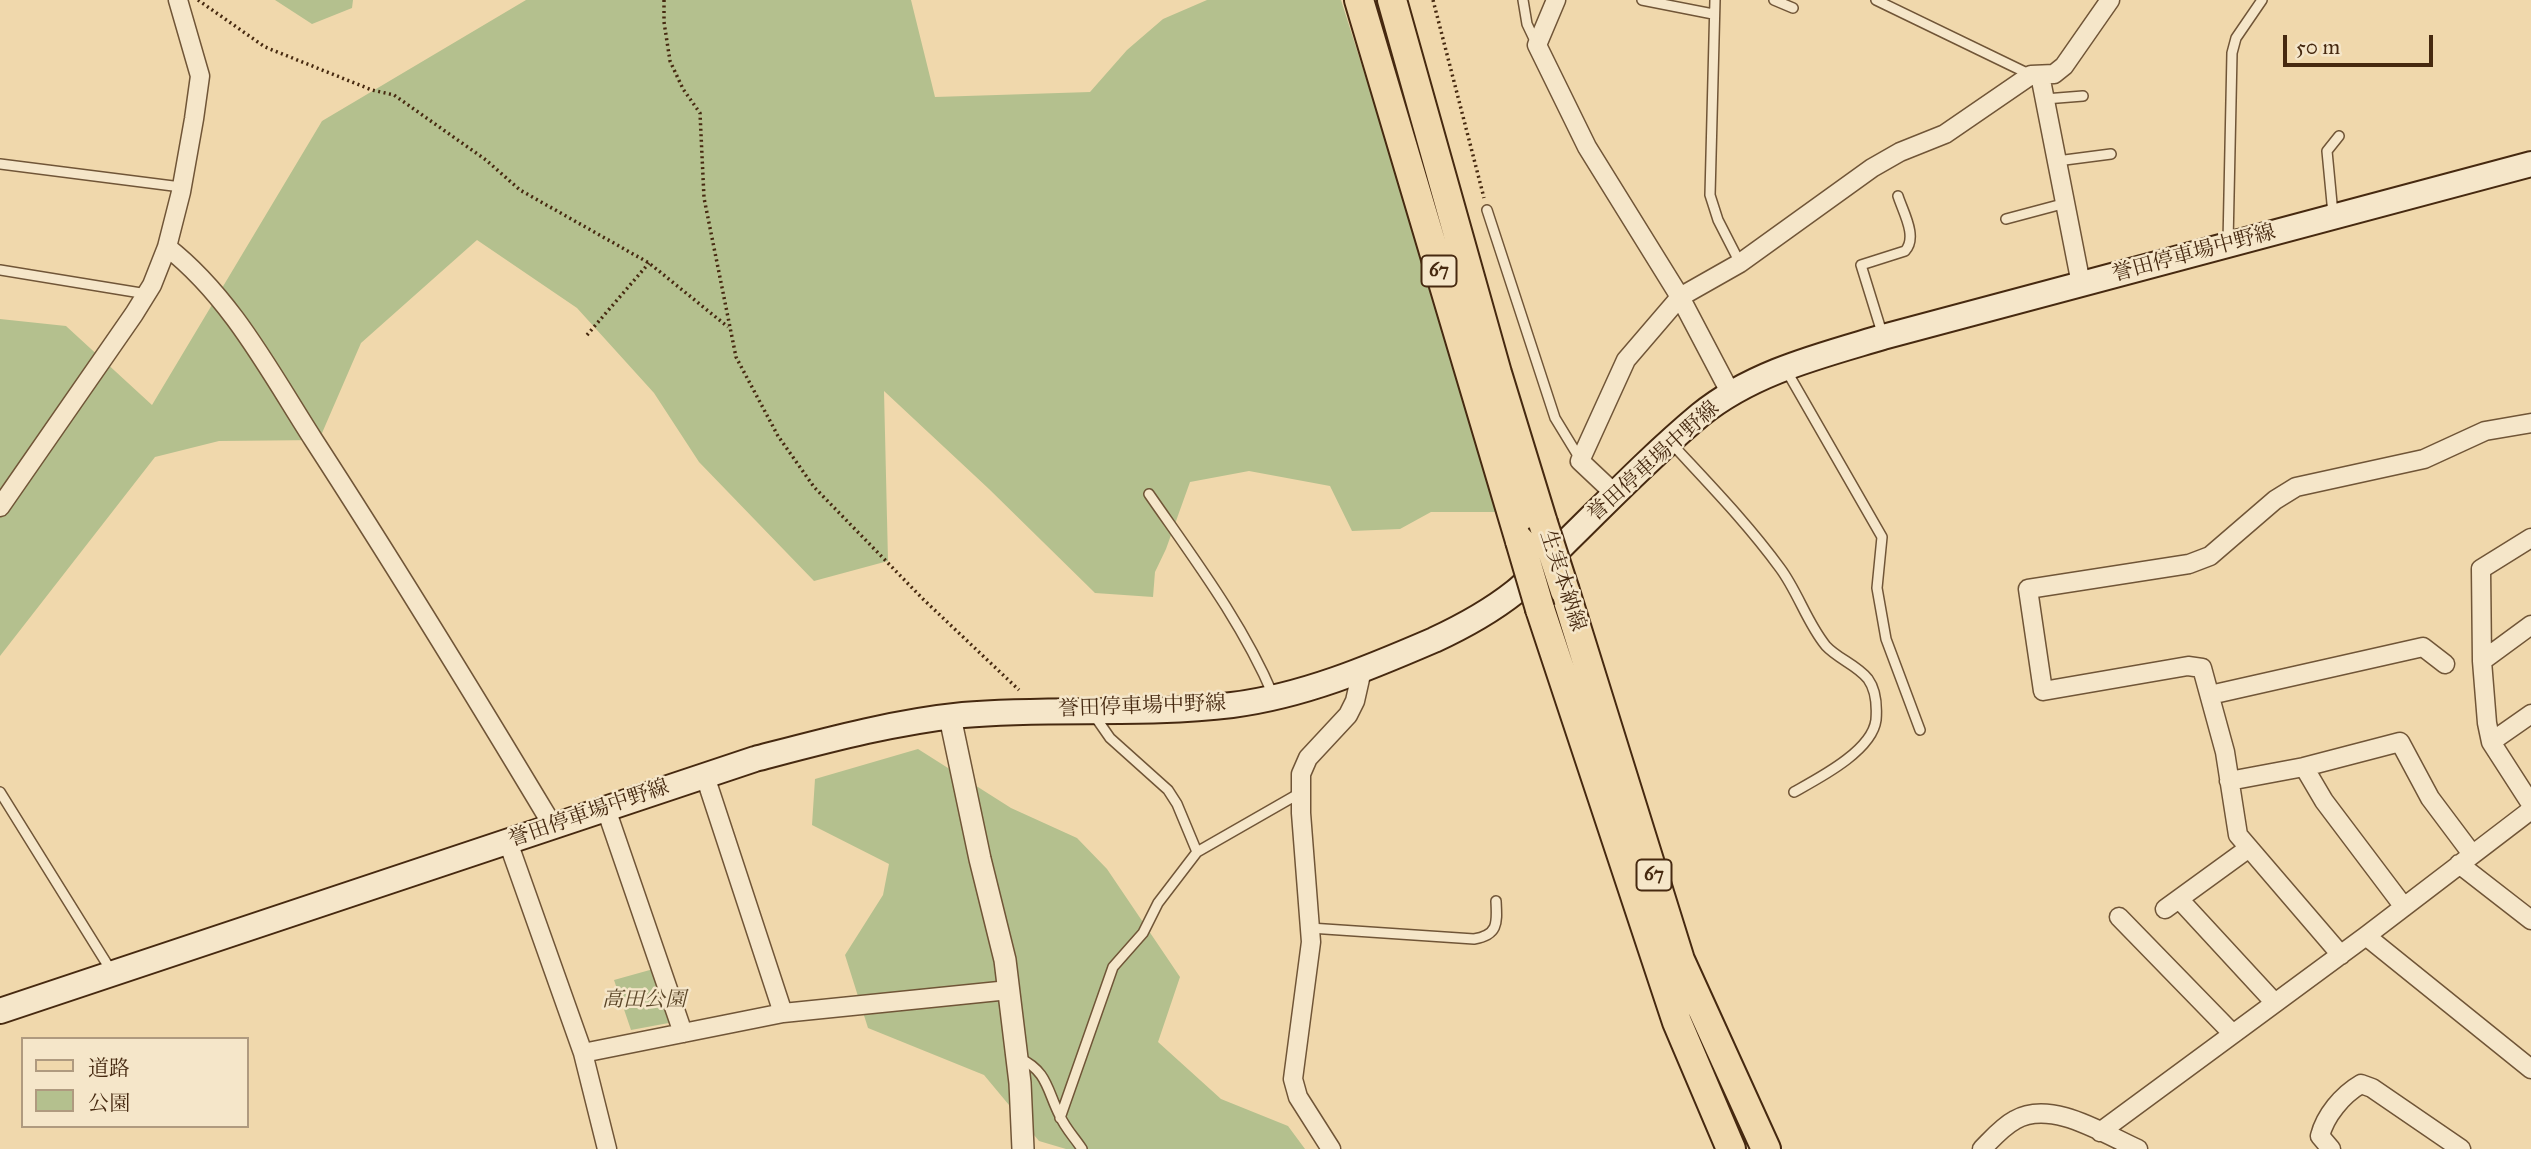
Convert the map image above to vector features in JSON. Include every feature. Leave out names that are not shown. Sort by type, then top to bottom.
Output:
[{"type":"main road","name":"生実本納線","points":[[1359,0],[1541,608],[1672,1010],[1731,1149]]},
{"type":"main road","name":"生実本納線","points":[[1392,0],[1497,373],[1680,960],[1766,1149]]},
{"type":"main road","name":"誉田停車場中野線","points":[[0,1012],[755,759],[858,732],[950,717],[1041,711],[1184,709],[1234,704],[1274,697],[1362,670],[1438,638],[1478,617],[1515,592],[1701,414],[1731,394],[1785,367],[1883,337],[2531,164]]},
{"type":"street","points":[[0,507],[147,294],[167,247],[181,187],[200,76],[178,0]]},
{"type":"street","points":[[1556,0],[1537,45],[1587,147],[1680,297],[1731,394]]},
{"type":"street","points":[[1615,494],[1580,461],[1626,360],[1680,297],[1740,263],[1900,152],[1945,134],[2036,75],[2053,74],[2064,66],[2110,0]]},
{"type":"street","points":[[2036,75],[2045,99],[2081,284]]},
{"type":"street","points":[[167,247],[191,266],[215,292],[254,348],[359,510],[553,826]]},
{"type":"street","points":[[2341,955],[2238,835],[2225,752],[2202,668],[2188,666],[2043,691],[2028,589],[2189,564],[2210,556],[2275,500],[2296,487],[2424,458],[2485,431],[2531,423]]},
{"type":"street","points":[[2531,538],[2481,569],[2482,661],[2491,742],[2531,804]]},
{"type":"street","points":[[2482,661],[2531,625]]},
{"type":"street","points":[[2210,695],[2423,647],[2445,664]]},
{"type":"street","points":[[1331,1149],[1297,1097],[1293,1079],[1311,942],[1300,793],[1301,774],[1308,758],[1348,715],[1355,701],[1362,670]]},
{"type":"street","points":[[2491,742],[2531,714]]},
{"type":"street","points":[[950,717],[1005,960],[1017,1058],[1023,1149]]},
{"type":"street","points":[[2229,781],[2304,767],[2400,742],[2466,859],[2531,920]]},
{"type":"street","points":[[2304,767],[2324,801],[2404,907]]},
{"type":"street","points":[[705,776],[783,1013]]},
{"type":"street","points":[[606,808],[684,1033]]},
{"type":"street","points":[[2100,1132],[2341,955],[2531,810]]},
{"type":"street","points":[[508,842],[583,1053],[607,1149]]},
{"type":"street","points":[[2249,848],[2172,904],[2275,1003]]},
{"type":"street","points":[[2119,917],[2233,1034]]},
{"type":"street","points":[[2366,936],[2531,1069]]},
{"type":"street","points":[[583,1053],[783,1013],[1009,990]]},
{"type":"street","points":[[2331,1149],[2320,1136],[2323,1123],[2349,1091],[2361,1084],[2372,1088],[2437,1142],[2461,1149]]},
{"type":"street","points":[[1982,1149],[2014,1120],[2043,1112],[2061,1115],[2138,1149]]},
{"type":"lane","points":[[1523,0],[1527,23],[1537,45]]},
{"type":"lane","points":[[1642,0],[1713,14]]},
{"type":"lane","points":[[1715,0],[1710,195],[1718,220],[1740,263]]},
{"type":"lane","points":[[1774,0],[1793,8]]},
{"type":"lane","points":[[1876,0],[2036,75]]},
{"type":"lane","points":[[2228,245],[2232,53],[2236,38],[2262,0]]},
{"type":"lane","points":[[2045,99],[2083,96]]},
{"type":"lane","points":[[2333,217],[2328,150],[2339,135]]},
{"type":"lane","points":[[2057,161],[2112,154]]},
{"type":"lane","points":[[0,164],[181,187]]},
{"type":"lane","points":[[1883,337],[1861,265],[1906,251],[1911,246],[1911,237],[1898,196]]},
{"type":"lane","points":[[2006,219],[2066,203]]},
{"type":"lane","points":[[1487,210],[1555,418],[1580,461]]},
{"type":"lane","points":[[0,270],[147,294]]},
{"type":"lane","points":[[1785,367],[1882,537],[1877,588],[1886,639],[1920,730]]},
{"type":"lane","points":[[1671,442],[1725,500],[1782,569],[1804,612],[1827,647],[1868,680],[1875,696],[1876,723],[1861,748],[1832,771],[1794,792]]},
{"type":"lane","points":[[1149,494],[1216,590],[1260,664],[1274,697]]},
{"type":"lane","points":[[1091,710],[1110,738],[1168,790],[1177,804],[1197,852]]},
{"type":"lane","points":[[0,792],[113,974]]},
{"type":"lane","points":[[1060,1118],[1113,967],[1143,933],[1158,903],[1197,852],[1300,793]]},
{"type":"lane","points":[[1310,928],[1474,939],[1487,937],[1495,929],[1496,901]]},
{"type":"lane","points":[[1017,1058],[1032,1064],[1041,1073],[1060,1118],[1082,1149]]},
{"type":"path","points":[[198,0],[265,47],[372,90],[394,95],[486,160],[520,190],[649,263],[728,327]]},
{"type":"path","points":[[664,0],[664,22],[670,61],[683,89],[700,113],[704,198],[728,327],[736,357],[772,425],[814,487],[923,599],[1041,711]]},
{"type":"path","points":[[1433,0],[1487,210]]},
{"type":"path","points":[[587,334],[649,263]]},
{"type":"green space","points":[[275,0],[353,0],[352,8],[312,24]]},
{"type":"green space","points":[[526,0],[911,0],[935,97],[1090,92],[1127,50],[1163,19],[1207,0],[1341,0],[1447,333],[1518,512],[1431,512],[1400,529],[1352,531],[1330,486],[1249,471],[1190,482],[1155,572],[1153,597],[1095,593],[884,391],[888,561],[814,581],[699,462],[654,393],[577,308],[477,240],[361,343],[319,440],[219,441],[155,457],[0,656],[0,319],[66,326],[152,405],[322,121]]},
{"type":"green space","points":[[918,749],[1011,808],[1077,838],[1107,869],[1180,977],[1158,1042],[1221,1099],[1288,1126],[1305,1149],[1066,1149],[1039,1141],[984,1075],[868,1028],[845,955],[883,895],[889,864],[812,825],[815,779]]},
{"type":"green space","name":"高田公園","points":[[657,968],[674,1022],[631,1030],[614,980]]}]
